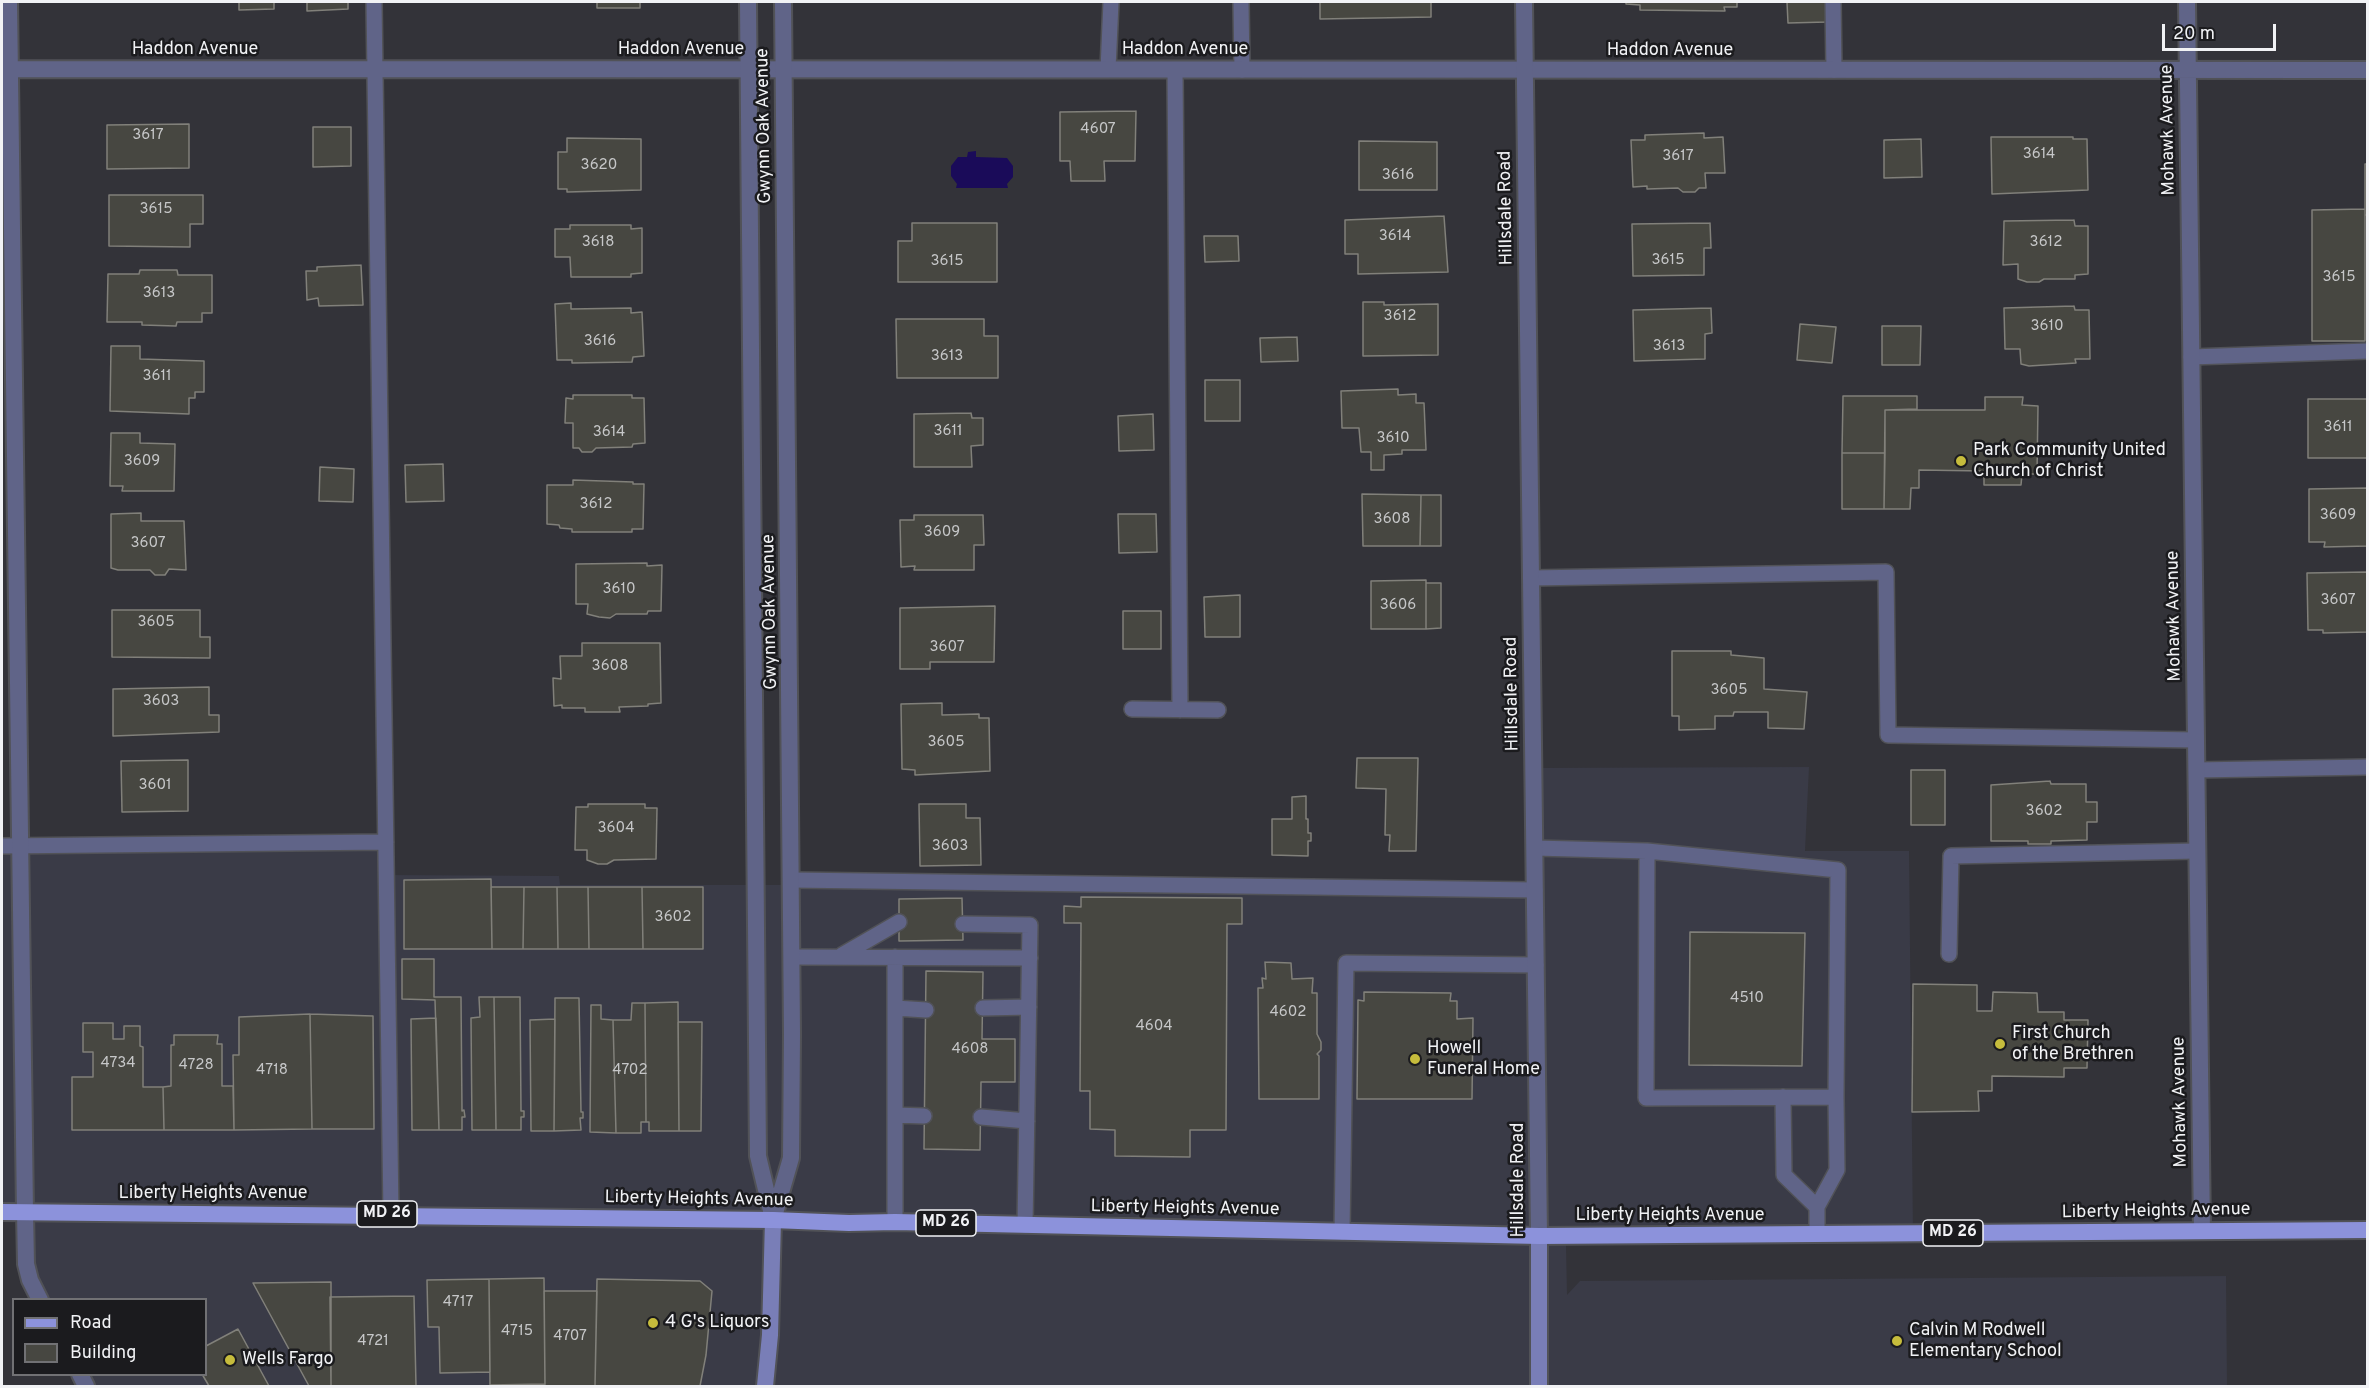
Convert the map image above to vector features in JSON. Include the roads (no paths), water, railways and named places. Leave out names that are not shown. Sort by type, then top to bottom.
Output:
[{"type":"main road","name":"Liberty Heights Avenue","points":[[2,1212],[391,1214],[1539,1236],[2367,1230]]},
{"type":"main road","name":"Gwynn Oak Avenue","points":[[765,1386],[770,1335],[773,1220]]},
{"type":"main road","name":"Hillsdale Road","points":[[1539,1236],[1539,1386]]},
{"type":"street","points":[[9,2],[5,69],[21,847],[26,1264],[30,1280],[39,1298]]},
{"type":"street","name":"Gwynn Oak Avenue","points":[[748,2],[758,1156],[773,1220]]},
{"type":"street","name":"Gwynn Oak Avenue","points":[[773,1220],[791,1158],[792,880],[783,2]]},
{"type":"street","name":"Hillsdale Road","points":[[1524,2],[1539,1236]]},
{"type":"street","name":"Mohawk Avenue","points":[[2187,2],[2202,1231]]},
{"type":"street","name":"Haddon Avenue","points":[[5,69],[2367,70]]},
{"type":"lane","points":[[374,2],[391,1214]]},
{"type":"lane","points":[[1108,69],[1111,2]]},
{"type":"lane","points":[[1241,2],[1242,70]]},
{"type":"lane","points":[[1833,2],[1834,70]]},
{"type":"lane","points":[[1175,70],[1180,710]]},
{"type":"lane","points":[[2192,357],[2367,351]]},
{"type":"lane","points":[[1531,578],[1886,572],[1888,735],[2196,740]]},
{"type":"lane","points":[[1132,709],[1218,710]]},
{"type":"lane","points":[[2197,770],[2367,767]]},
{"type":"lane","points":[[2,846],[386,842]]},
{"type":"lane","points":[[1535,848],[1647,851],[1838,870],[1837,1170],[1817,1207],[1817,1234]]},
{"type":"lane","points":[[1647,851],[1646,1098],[1836,1097]]},
{"type":"lane","points":[[1949,954],[1951,856],[2198,852]]},
{"type":"lane","points":[[792,880],[1535,890]]},
{"type":"lane","points":[[840,957],[899,922]]},
{"type":"lane","points":[[963,924],[1030,925],[1025,1225]]},
{"type":"lane","points":[[792,957],[1030,958]]},
{"type":"lane","points":[[895,957],[895,1222]]},
{"type":"lane","points":[[1342,1232],[1346,963],[1536,965]]},
{"type":"lane","points":[[982,1008],[1029,1007]]},
{"type":"lane","points":[[895,1008],[926,1010]]},
{"type":"lane","points":[[1784,1097],[1784,1175],[1817,1207]]},
{"type":"lane","points":[[895,1115],[924,1116]]},
{"type":"lane","points":[[981,1117],[1027,1121]]},
{"type":"place","name":"Park Community United Church of Christ","points":[[1961,461]]},
{"type":"place","name":"First Church of the Brethren","points":[[2000,1044]]},
{"type":"place","name":"Howell Funeral Home","points":[[1415,1059]]},
{"type":"place","name":"4 G's Liquors","points":[[653,1323]]},
{"type":"place","name":"Calvin M Rodwell Elementary School","points":[[1897,1341]]},
{"type":"place","name":"Wells Fargo","points":[[230,1360]]}]
